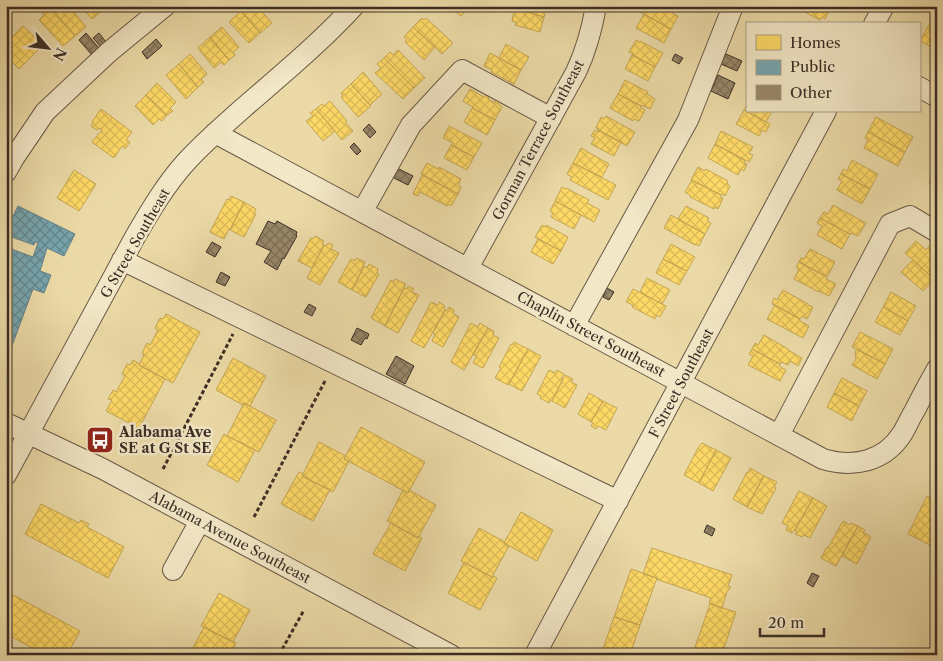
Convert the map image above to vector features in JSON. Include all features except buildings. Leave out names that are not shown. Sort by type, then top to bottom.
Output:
[{"type":"street","points":[[6,172],[45,112],[109,52],[165,6]]},
{"type":"street","name":"G Street Southeast","points":[[6,475],[122,260],[149,213],[171,181],[186,162],[215,133],[354,6]]},
{"type":"street","name":"Gorman Terrace Southeast","points":[[468,268],[576,72],[592,30],[596,6]]},
{"type":"street","points":[[574,326],[688,120],[733,6]]},
{"type":"street","points":[[875,22],[884,6]]},
{"type":"street","points":[[362,212],[411,125],[462,70],[551,118]]},
{"type":"street","points":[[920,88],[937,97]]},
{"type":"street","name":"F Street Southeast","points":[[535,655],[825,112]]},
{"type":"street","name":"Chaplin Street Southeast","points":[[215,133],[823,459],[832,462],[849,464],[867,461],[883,453],[902,434],[937,369]]},
{"type":"street","points":[[779,435],[890,224],[910,216],[937,232]]},
{"type":"street","points":[[122,260],[618,501]]},
{"type":"street","name":"Alabama Avenue Southeast","points":[[6,423],[103,469],[451,655]]},
{"type":"street","points":[[173,570],[200,521]]},
{"type":"path","points":[[163,469],[241,318]]},
{"type":"path","points":[[254,517],[334,363]]},
{"type":"path","points":[[279,655],[304,610]]},
{"type":"place","name":"Alabama Ave SE at G St SE","points":[[100,440]]}]
